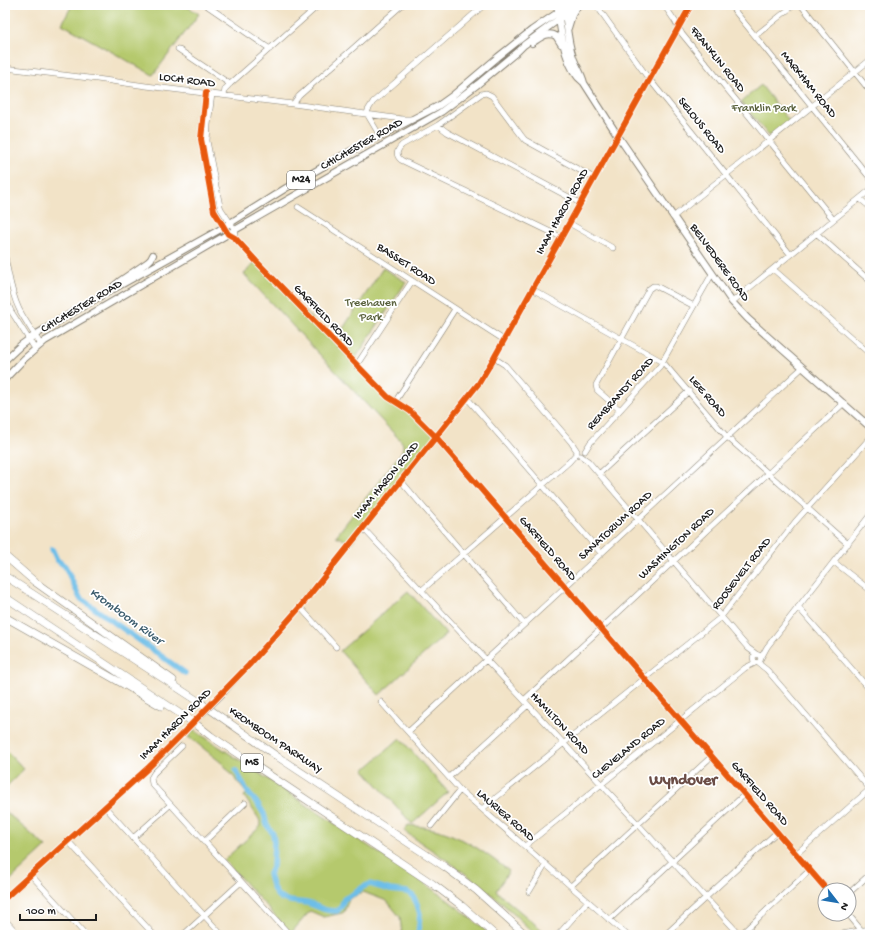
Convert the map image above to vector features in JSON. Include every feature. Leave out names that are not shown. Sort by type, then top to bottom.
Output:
[{"type":"highway","points":[[5,556],[35,582],[165,674],[181,686],[198,702]]},
{"type":"highway","name":"KROMBOOM PARKWAY","points":[[5,576],[198,702],[284,761],[445,867],[476,890],[526,935]]},
{"type":"highway","name":"M5","points":[[5,597],[433,884],[496,935]]},
{"type":"highway","points":[[5,617],[125,684],[211,736]]},
{"type":"main road","name":"BELVEDERE ROAD","points":[[557,5],[565,51],[574,73],[584,83],[618,136],[732,302],[748,320],[870,427]]},
{"type":"main road","name":"CHICHESTER ROAD","points":[[41,344],[228,234],[441,112],[518,51],[559,16],[566,8],[579,5]]},
{"type":"main road","points":[[567,29],[572,15],[579,5]]},
{"type":"main road","name":"BELVEDERE ROAD","points":[[566,8],[567,29],[571,52],[584,83]]},
{"type":"main road","name":"CHICHESTER ROAD","points":[[35,335],[230,223],[347,153],[432,110],[444,102],[526,34],[559,16]]},
{"type":"main road","points":[[518,51],[544,36],[554,34],[559,38],[565,51]]},
{"type":"main road","points":[[112,290],[115,284],[148,262],[153,255]]},
{"type":"main road","name":"M24","points":[[5,360],[35,335]]},
{"type":"main road","name":"M24","points":[[5,379],[34,349],[41,344]]},
{"type":"street","points":[[300,5],[311,12]]},
{"type":"street","points":[[224,95],[225,89],[230,84],[319,5]]},
{"type":"street","points":[[294,104],[299,96],[402,5]]},
{"type":"street","points":[[380,136],[367,114],[373,102],[484,5]]},
{"type":"street","name":"FRANKLIN ROAD","points":[[664,5],[682,34],[833,219]]},
{"type":"street","name":"IMAM HARON ROAD","points":[[5,898],[112,801],[223,694],[249,666],[300,607],[479,383],[691,5]]},
{"type":"street","name":"MARKHAM ROAD","points":[[730,5],[870,178]]},
{"type":"street","points":[[755,36],[794,5]]},
{"type":"street","points":[[801,5],[870,91]]},
{"type":"street","points":[[207,6],[270,49]]},
{"type":"street","name":"SELOUS ROAD","points":[[599,9],[649,79],[790,254]]},
{"type":"street","points":[[178,49],[230,84]]},
{"type":"street","points":[[673,217],[870,60]]},
{"type":"street","name":"LOCH ROAD","points":[[5,68],[402,119],[414,119]]},
{"type":"street","name":"GARFIELD ROAD","points":[[206,93],[201,132],[202,145],[214,211],[228,234],[235,238],[356,366],[388,397],[410,411],[436,437],[820,882]]},
{"type":"street","points":[[561,237],[401,160],[398,158],[398,149],[402,145],[438,125],[481,94],[488,93],[492,96],[525,140],[594,178]]},
{"type":"street","points":[[212,94],[207,136],[208,148],[219,203],[221,209],[235,230],[235,238]]},
{"type":"street","points":[[438,125],[447,132],[580,202]]},
{"type":"street","points":[[732,302],[870,190]]},
{"type":"street","points":[[860,199],[870,207]]},
{"type":"street","name":"BASSET ROAD","points":[[298,207],[504,340]]},
{"type":"street","points":[[569,223],[614,248]]},
{"type":"street","points":[[816,233],[870,281]]},
{"type":"street","points":[[5,257],[16,302],[41,344]]},
{"type":"street","points":[[773,269],[870,354]]},
{"type":"street","name":"REMBRANDT ROAD","points":[[422,590],[581,452],[659,368],[712,274]]},
{"type":"street","points":[[356,366],[412,281]]},
{"type":"street","points":[[620,410],[598,391],[596,385],[649,289],[656,286],[694,306]]},
{"type":"street","name":"LEE ROAD","points":[[532,289],[663,362],[727,436],[848,544]]},
{"type":"street","points":[[5,297],[11,311],[34,349]]},
{"type":"street","points":[[395,402],[455,309]]},
{"type":"street","points":[[494,358],[505,365],[581,452],[870,789],[796,854]]},
{"type":"street","name":"SANATORIUM ROAD","points":[[408,732],[802,367]]},
{"type":"street","points":[[599,474],[688,391]]},
{"type":"street","points":[[467,398],[601,553]]},
{"type":"street","name":"WASHINGTON ROAD","points":[[449,777],[601,628],[844,403]]},
{"type":"street","points":[[865,422],[870,416]]},
{"type":"street","name":"ROOSEVELT ROAD","points":[[482,809],[721,617],[795,522],[870,438]]},
{"type":"street","points":[[400,481],[524,624]]},
{"type":"street","name":"CLEVELAND ROAD","points":[[525,846],[757,658],[768,647],[870,515]]},
{"type":"street","name":"HAMILTON ROAD","points":[[363,528],[740,935]]},
{"type":"street","points":[[834,562],[870,590]]},
{"type":"street","points":[[300,607],[336,647]]},
{"type":"street","points":[[798,607],[870,690]]},
{"type":"street","name":"LAURIER ROAD","points":[[381,702],[460,790],[624,934]]},
{"type":"street","points":[[182,746],[154,773],[151,778],[153,786],[290,935]]},
{"type":"street","points":[[571,886],[712,756]]},
{"type":"street","points":[[431,826],[460,790]]},
{"type":"street","points":[[609,920],[745,794]]},
{"type":"street","points":[[204,842],[245,803]]},
{"type":"street","points":[[133,838],[170,805]]},
{"type":"street","points":[[105,807],[222,935]]},
{"type":"street","points":[[665,935],[777,832]]},
{"type":"street","points":[[68,841],[154,935]]},
{"type":"street","points":[[529,892],[546,864]]},
{"type":"street","points":[[740,935],[810,870]]},
{"type":"street","points":[[857,886],[870,874]]},
{"type":"street","points":[[31,875],[86,935]]},
{"type":"street","points":[[183,935],[241,882]]},
{"type":"street","points":[[558,935],[588,901]]},
{"type":"street","points":[[5,920],[19,935]]},
{"type":"street","points":[[855,922],[862,931]]},
{"type":"street","points":[[836,935],[870,930]]},
{"type":"green space","points":[[72,5],[185,5],[199,14],[153,75],[62,24]]},
{"type":"green space","name":"Franklin Park","points":[[761,85],[790,122],[770,137],[741,102]]},
{"type":"green space","points":[[256,261],[387,397],[406,408],[436,437],[351,543],[336,536],[401,453],[403,443],[244,274]]},
{"type":"green space","name":"Treehaven Park","points":[[383,268],[406,282],[355,359],[336,339]]},
{"type":"green space","points":[[408,591],[446,634],[379,695],[340,651]]},
{"type":"green space","points":[[194,730],[433,889],[491,935],[402,935],[400,917],[387,901],[363,892],[349,899],[344,912],[342,913],[324,917],[310,911],[291,933],[224,860],[261,826],[259,819],[244,796],[247,794],[233,776],[223,764],[188,737]]},
{"type":"green space","points":[[400,738],[448,792],[412,824],[364,770]]},
{"type":"green space","points":[[5,749],[24,769],[5,788]]},
{"type":"green space","points":[[5,811],[46,847],[5,885]]},
{"type":"green space","points":[[408,825],[438,830],[461,839],[483,852],[509,871],[496,891],[548,935],[535,935],[507,908],[476,882],[404,831]]},
{"type":"waterway","name":"Kromboom River","points":[[52,549],[57,560],[65,566],[80,598],[185,673]]},
{"type":"waterway","name":"Kromboom River","points":[[236,771],[249,794],[264,814],[267,825],[273,834],[273,866],[269,874],[274,890],[279,897],[289,901],[311,904],[329,911],[337,911],[341,907],[344,899],[370,884],[390,890],[407,892],[413,896],[420,914],[418,935]]},
{"type":"cycle path","points":[[5,898],[148,768],[249,665],[300,607],[479,383],[691,5]]},
{"type":"cycle path","points":[[206,93],[201,139],[214,211],[228,234],[235,238],[388,397],[410,411],[436,437],[820,882]]},
{"type":"district","name":"Wyndover","points":[[683,781]]}]
